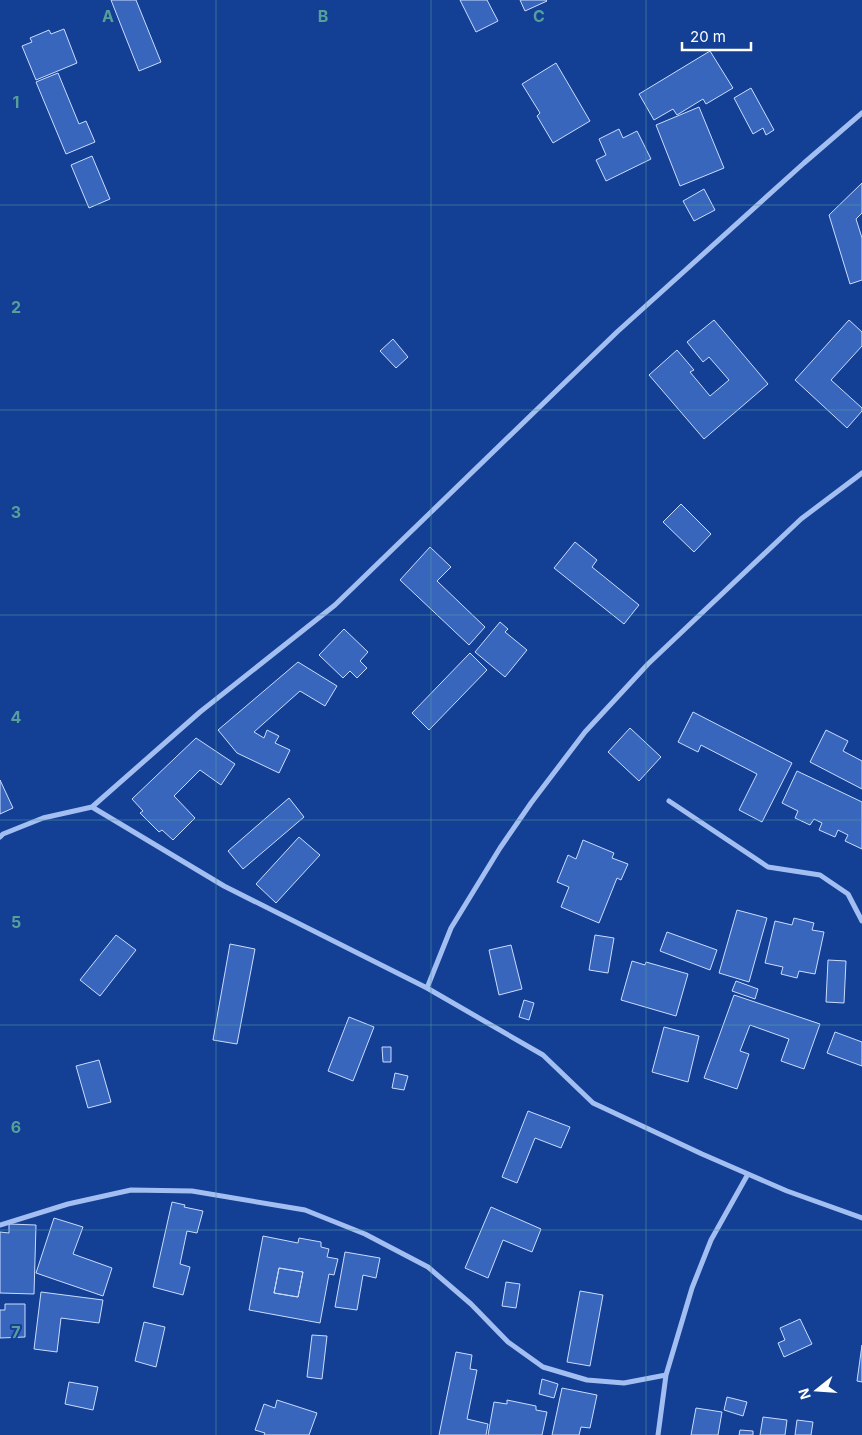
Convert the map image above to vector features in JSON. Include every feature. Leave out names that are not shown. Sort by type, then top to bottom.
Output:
[{"type":"street","points":[[0,837],[3,834],[43,818],[92,807],[200,712],[335,605],[617,332],[862,113]]},
{"type":"street","points":[[427,988],[451,928],[500,848],[531,802],[585,732],[648,664],[794,526],[862,473]]},
{"type":"street","points":[[668,801],[768,867],[820,875],[848,894],[862,921]]},
{"type":"street","points":[[92,807],[224,886],[427,988],[542,1055],[593,1103],[787,1191],[862,1218]]},
{"type":"street","points":[[658,1435],[666,1375],[692,1288],[711,1240],[748,1174]]},
{"type":"street","points":[[0,1225],[68,1204],[131,1190],[192,1191],[305,1210],[365,1234],[428,1267],[470,1304],[508,1342],[542,1367],[587,1380],[624,1384],[666,1375]]},
{"type":"building","points":[[111,0],[136,0],[161,62],[139,71]]},
{"type":"building","points":[[460,0],[487,0],[498,21],[476,32]]},
{"type":"building","points":[[520,0],[546,0],[547,1],[525,11]]},
{"type":"building","points":[[64,29],[77,63],[36,80],[22,46],[32,42],[30,38],[49,30],[51,34]]},
{"type":"building","points":[[710,51],[733,88],[706,104],[703,99],[677,115],[673,109],[654,120],[639,94]]},
{"type":"building","points":[[556,63],[590,121],[553,143],[537,116],[540,113],[522,84]]},
{"type":"building","points":[[58,73],[79,124],[86,121],[95,142],[66,154],[36,82]]},
{"type":"building","points":[[751,88],[774,130],[766,135],[763,128],[753,134],[734,98]]},
{"type":"building","points":[[699,107],[724,168],[680,186],[656,125]]},
{"type":"building","points":[[619,129],[623,138],[637,131],[651,159],[606,181],[596,160],[606,155],[599,139]]},
{"type":"building","points":[[92,156],[110,199],[89,208],[71,165]]},
{"type":"building","points":[[862,183],[862,213],[856,219],[862,238],[862,280],[850,284],[829,215]]},
{"type":"building","points":[[704,189],[715,210],[694,221],[683,201]]},
{"type":"building","points":[[714,320],[768,384],[704,439],[649,375],[677,350],[694,370],[690,372],[710,396],[729,380],[709,357],[703,362],[687,342]]},
{"type":"building","points":[[849,320],[862,332],[862,346],[831,380],[862,408],[862,411],[847,428],[795,380]]},
{"type":"building","points":[[393,339],[408,357],[396,368],[380,351]]},
{"type":"building","points":[[681,504],[711,534],[694,552],[663,522]]},
{"type":"building","points":[[575,542],[597,560],[592,567],[639,605],[624,624],[554,568]]},
{"type":"building","points":[[430,547],[451,567],[437,581],[485,627],[469,645],[400,580]]},
{"type":"building","points":[[500,622],[508,629],[505,632],[527,650],[505,677],[475,652]]},
{"type":"building","points":[[344,629],[368,652],[360,661],[367,668],[357,678],[350,671],[343,678],[319,655]]},
{"type":"building","points":[[470,653],[487,670],[429,730],[412,713]]},
{"type":"building","points":[[298,662],[337,686],[325,706],[300,691],[254,732],[264,738],[267,730],[279,736],[275,743],[290,750],[279,773],[237,753],[218,730]]},
{"type":"building","points":[[693,712],[792,763],[762,822],[739,810],[757,774],[701,745],[698,752],[678,742]]},
{"type":"building","points":[[630,728],[661,757],[639,781],[608,752]]},
{"type":"building","points":[[826,730],[848,741],[843,751],[862,761],[862,789],[810,762]]},
{"type":"building","points":[[196,738],[235,764],[221,785],[200,770],[174,796],[195,818],[173,840],[162,830],[159,832],[140,813],[143,811],[132,799]]},
{"type":"building","points":[[797,771],[862,802],[862,849],[845,841],[848,835],[838,830],[835,837],[819,830],[822,823],[814,819],[810,825],[795,818],[798,811],[782,803]]},
{"type":"building","points":[[0,780],[13,808],[0,814]]},
{"type":"building","points":[[289,798],[304,817],[243,869],[228,851]]},
{"type":"building","points":[[299,837],[320,855],[276,903],[256,884]]},
{"type":"building","points":[[583,840],[614,853],[612,858],[628,864],[621,880],[617,878],[599,923],[561,907],[569,887],[557,882],[568,855],[576,859]]},
{"type":"building","points":[[737,910],[767,918],[749,982],[719,973]]},
{"type":"building","points":[[794,918],[814,923],[812,930],[824,932],[815,974],[799,971],[797,978],[781,974],[783,967],[765,963],[775,921],[792,925]]},
{"type":"building","points":[[667,932],[717,950],[710,970],[660,951]]},
{"type":"building","points":[[116,935],[136,950],[100,996],[80,980]]},
{"type":"building","points":[[595,935],[614,938],[608,973],[589,970]]},
{"type":"building","points":[[230,944],[255,949],[237,1044],[213,1040]]},
{"type":"building","points":[[511,945],[522,989],[499,995],[489,950]]},
{"type":"building","points":[[828,960],[846,961],[844,1003],[826,1002]]},
{"type":"building","points":[[632,961],[645,965],[646,962],[688,974],[676,1016],[621,1000]]},
{"type":"building","points":[[736,981],[758,989],[755,999],[732,991]]},
{"type":"building","points":[[734,995],[820,1024],[804,1069],[781,1061],[789,1039],[750,1025],[740,1051],[749,1054],[737,1089],[704,1078]]},
{"type":"building","points":[[524,1000],[534,1003],[529,1020],[519,1017]]},
{"type":"building","points":[[349,1017],[374,1027],[353,1081],[328,1071]]},
{"type":"building","points":[[664,1027],[699,1036],[688,1082],[652,1072]]},
{"type":"building","points":[[835,1032],[862,1042],[862,1066],[827,1053]]},
{"type":"building","points":[[382,1047],[391,1047],[391,1062],[383,1062]]},
{"type":"building","points":[[99,1060],[111,1102],[88,1108],[76,1066]]},
{"type":"building","points":[[395,1073],[408,1076],[404,1090],[392,1088]]},
{"type":"building","points":[[528,1111],[570,1127],[561,1148],[535,1138],[517,1183],[502,1177]]},
{"type":"building","points":[[172,1202],[203,1211],[197,1233],[187,1231],[180,1264],[190,1267],[183,1295],[153,1287]]},
{"type":"building","points":[[491,1207],[541,1229],[532,1252],[503,1240],[488,1278],[465,1268]]},
{"type":"building","points":[[54,1218],[83,1227],[73,1254],[112,1268],[103,1296],[36,1273]]},
{"type":"building","points":[[9,1224],[36,1225],[34,1294],[0,1293],[0,1232],[9,1233]]},
{"type":"building","points":[[263,1236],[298,1243],[299,1238],[321,1242],[321,1247],[329,1249],[327,1257],[338,1259],[334,1275],[329,1274],[320,1323],[249,1310]],"holes":[[[279,1268],[303,1272],[298,1297],[274,1293]]]},
{"type":"building","points":[[345,1252],[380,1258],[376,1278],[363,1275],[357,1310],[335,1307]]},
{"type":"building","points":[[279,1268],[303,1272],[298,1297],[274,1293]]},
{"type":"building","points":[[506,1282],[520,1284],[516,1308],[502,1306]]},
{"type":"building","points":[[580,1291],[603,1295],[590,1366],[567,1362]]},
{"type":"building","points":[[41,1292],[103,1300],[99,1323],[61,1318],[57,1352],[34,1349]]},
{"type":"building","points":[[5,1304],[25,1304],[25,1337],[0,1338],[0,1310],[5,1310]]},
{"type":"building","points":[[800,1319],[812,1344],[784,1357],[778,1343],[785,1340],[780,1328]]},
{"type":"building","points":[[144,1322],[165,1327],[156,1367],[135,1361]]},
{"type":"building","points":[[312,1335],[327,1336],[322,1379],[307,1377]]},
{"type":"building","points":[[862,1345],[862,1382],[857,1381]]},
{"type":"building","points":[[456,1352],[472,1355],[470,1369],[477,1370],[467,1419],[488,1424],[486,1435],[439,1435]]},
{"type":"building","points":[[542,1379],[558,1384],[554,1398],[539,1394]]},
{"type":"building","points":[[69,1382],[98,1387],[93,1410],[65,1404]]},
{"type":"building","points":[[562,1388],[597,1395],[590,1428],[581,1427],[579,1435],[552,1435]]},
{"type":"building","points":[[727,1397],[747,1402],[743,1416],[724,1410]]},
{"type":"building","points":[[277,1400],[317,1413],[309,1435],[264,1435],[265,1433],[255,1430],[264,1404],[275,1408]]},
{"type":"building","points":[[507,1400],[536,1406],[536,1410],[547,1412],[542,1435],[488,1435],[494,1402],[507,1404]]},
{"type":"building","points":[[696,1408],[722,1412],[718,1435],[691,1435]]},
{"type":"building","points":[[763,1417],[787,1420],[785,1435],[760,1435]]},
{"type":"building","points":[[797,1420],[813,1422],[811,1435],[795,1435]]},
{"type":"building","points":[[740,1430],[753,1431],[753,1435],[739,1435]]}]
